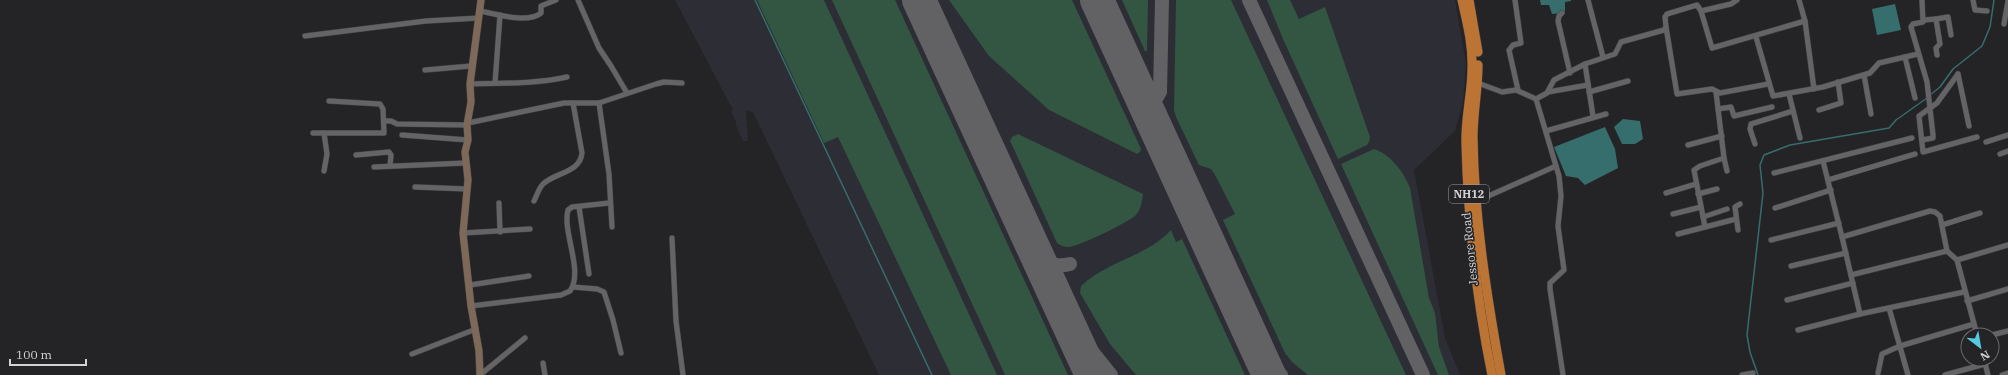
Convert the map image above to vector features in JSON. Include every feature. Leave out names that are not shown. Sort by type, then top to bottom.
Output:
[{"type":"highway","name":"NH12","points":[[1462,0],[1472,56],[1466,128],[1468,174],[1479,290],[1492,375]]},
{"type":"highway","name":"Jessore Road","points":[[1469,0],[1477,39],[1478,83],[1473,138],[1477,201],[1484,278],[1501,375]]},
{"type":"street","points":[[480,375],[476,329],[471,306],[470,285],[463,233],[467,189],[465,152],[468,140],[468,124],[471,102],[471,66],[481,0]]},
{"type":"street","points":[[305,36],[479,14],[500,15],[525,19],[538,16],[541,13],[541,6],[556,0]]},
{"type":"street","points":[[578,0],[599,48],[612,66],[627,94]]},
{"type":"street","points":[[1515,0],[1521,43],[1513,45],[1509,50],[1518,90]]},
{"type":"street","points":[[1588,0],[1603,58]]},
{"type":"street","points":[[1701,11],[1730,4],[1738,0]]},
{"type":"street","points":[[1799,0],[1805,21],[1814,89]]},
{"type":"street","points":[[1922,0],[1924,20]]},
{"type":"street","points":[[1973,0],[1975,10],[1987,11]]},
{"type":"street","points":[[2004,24],[2008,2]]},
{"type":"street","points":[[1768,84],[1720,93],[1709,89],[1677,94],[1665,17],[1667,14],[1698,5],[1712,48],[1756,37],[1805,21]]},
{"type":"street","points":[[1562,13],[1558,18],[1559,27],[1570,73]]},
{"type":"street","points":[[494,84],[500,15]]},
{"type":"street","points":[[1922,140],[1933,137],[1931,108],[1927,82],[1911,27],[1913,24],[1921,23],[1924,20],[1948,18],[1951,35]]},
{"type":"street","points":[[1936,19],[1940,44],[1936,48],[1937,55]]},
{"type":"street","points":[[1548,92],[1554,80],[1585,64],[1617,52],[1619,45],[1625,40],[1661,31],[1666,27]]},
{"type":"street","points":[[1756,37],[1772,96],[1814,89],[1864,75],[1872,72],[1875,65],[1879,63],[1918,54]]},
{"type":"street","points":[[1905,57],[1915,98]]},
{"type":"street","points":[[1585,64],[1593,116]]},
{"type":"street","points":[[425,70],[471,66]]},
{"type":"street","points":[[1969,126],[1958,74],[1937,103],[1919,116],[1923,152],[1976,137]]},
{"type":"street","points":[[1864,75],[1871,114]]},
{"type":"street","points":[[470,84],[546,81],[567,77]]},
{"type":"street","points":[[1589,92],[1628,81]]},
{"type":"street","points":[[384,121],[391,121],[397,124],[468,124],[564,103],[599,103],[664,82],[682,83]]},
{"type":"street","points":[[1819,110],[1841,103],[1838,82]]},
{"type":"street","points":[[1478,83],[1496,91],[1518,90],[1536,98],[1546,131],[1561,186],[1558,226],[1564,270],[1550,283],[1550,290],[1563,375]]},
{"type":"street","points":[[1536,98],[1548,92],[1588,85]]},
{"type":"street","points":[[1716,92],[1727,171]]},
{"type":"street","points":[[1789,94],[1800,138]]},
{"type":"street","points":[[313,132],[384,134],[383,109],[380,104],[329,101]]},
{"type":"street","points":[[534,201],[544,183],[575,167],[581,159],[582,153],[573,103]]},
{"type":"street","points":[[599,103],[609,174],[609,203],[612,227]]},
{"type":"street","points":[[1718,109],[1731,107],[1734,116],[1772,107]]},
{"type":"street","points":[[1755,144],[1750,129],[1752,124],[1793,111]]},
{"type":"street","points":[[1546,131],[1593,116],[1606,114]]},
{"type":"street","points":[[324,133],[327,154],[324,171]]},
{"type":"street","points":[[1986,142],[2008,134]]},
{"type":"street","points":[[402,135],[468,140]]},
{"type":"street","points":[[1688,144],[1722,136]]},
{"type":"street","points":[[1774,173],[1912,138]]},
{"type":"street","points":[[2000,154],[2008,151]]},
{"type":"street","points":[[356,155],[389,152],[391,155],[390,166]]},
{"type":"street","points":[[1828,180],[1915,154]]},
{"type":"street","points":[[1706,227],[1696,184],[1695,169],[1724,158]]},
{"type":"street","points":[[1823,161],[1860,314]]},
{"type":"street","points":[[374,167],[465,163]]},
{"type":"street","points":[[1477,201],[1556,166]]},
{"type":"street","points":[[1666,193],[1696,184]]},
{"type":"street","points":[[415,187],[467,189]]},
{"type":"street","points":[[1698,194],[1717,189]]},
{"type":"street","points":[[1775,208],[1831,190]]},
{"type":"street","points":[[499,203],[500,232]]},
{"type":"street","points":[[471,306],[561,295],[570,291],[575,280],[568,210],[572,207],[609,203]]},
{"type":"street","points":[[1738,230],[1735,207],[1740,204]]},
{"type":"street","points":[[579,207],[589,274]]},
{"type":"street","points":[[1673,214],[1701,207]]},
{"type":"street","points":[[1703,217],[1727,209]]},
{"type":"street","points":[[1842,238],[1930,212],[1938,214],[1942,225],[1947,251],[1957,260],[1964,292],[1975,327]]},
{"type":"street","points":[[1942,225],[1980,213]]},
{"type":"street","points":[[1678,234],[1736,219]]},
{"type":"street","points":[[1771,240],[1839,223]]},
{"type":"street","points":[[463,233],[500,232],[530,229]]},
{"type":"street","points":[[672,238],[676,321],[683,375]]},
{"type":"street","points":[[1957,260],[2008,245]]},
{"type":"street","points":[[1851,275],[1947,251]]},
{"type":"street","points":[[1791,266],[1846,253]]},
{"type":"street","points":[[470,285],[529,276]]},
{"type":"street","points":[[1787,300],[1853,283]]},
{"type":"street","points":[[573,287],[597,289],[604,292],[621,353]]},
{"type":"street","points":[[1967,301],[2008,289]]},
{"type":"street","points":[[1798,330],[1860,314],[1964,292]]},
{"type":"street","points":[[1889,308],[1908,375]]},
{"type":"street","points":[[1878,373],[1882,354],[1900,346],[1974,324]]},
{"type":"street","points":[[412,354],[476,329]]},
{"type":"street","points":[[480,375],[525,338]]},
{"type":"street","points":[[543,363],[545,375]]},
{"type":"street","points":[[1945,375],[1969,367]]},
{"type":"street","points":[[1742,375],[1753,373]]},
{"type":"street","points":[[2002,375],[2008,373]]},
{"type":"shaded area","points":[[675,0],[1455,0],[1466,64],[1463,102],[1455,131],[1414,170],[1445,338],[1460,375],[879,375],[753,112],[746,110],[748,141],[743,141],[731,111],[733,110]]},
{"type":"green space","points":[[757,0],[824,0],[997,375],[951,375],[838,137],[824,143]]},
{"type":"green space","points":[[832,0],[895,0],[1068,375],[1005,375]]},
{"type":"green space","points":[[949,0],[1072,0],[1141,149],[1140,152],[1137,154],[1049,110],[989,56]]},
{"type":"green space","points":[[1122,0],[1148,0],[1147,51],[1145,51]]},
{"type":"green space","points":[[1176,0],[1231,0],[1406,375],[1308,375],[1292,362],[1285,353],[1223,220],[1235,214],[1214,173],[1211,169],[1199,165],[1176,117],[1174,110]]},
{"type":"green space","points":[[1267,0],[1290,0],[1299,19],[1325,7],[1370,137],[1367,145],[1338,159],[1283,39]]},
{"type":"green space","points":[[1018,134],[1143,194],[1138,213],[1124,223],[1103,234],[1074,246],[1062,246],[1057,243],[1010,141],[1012,137]]},
{"type":"green space","points":[[1374,149],[1386,155],[1396,164],[1410,188],[1429,298],[1435,313],[1439,347],[1449,375],[1438,375],[1341,164]]},
{"type":"green space","points":[[1171,230],[1176,242],[1182,239],[1245,375],[1136,375],[1110,344],[1080,293],[1081,286],[1091,278],[1103,270],[1150,247]]},
{"type":"water","points":[[1540,0],[1571,1],[1565,2],[1565,13],[1552,14],[1549,5],[1541,5]]},
{"type":"water","points":[[1895,4],[1901,30],[1877,35],[1872,9]]},
{"type":"water","points":[[1623,119],[1640,121],[1643,139],[1635,144],[1622,144],[1614,127]]},
{"type":"water","points":[[1605,127],[1615,149],[1618,168],[1585,185],[1578,178],[1566,176],[1554,147]]},
{"type":"waterway","points":[[755,0],[932,375]]},
{"type":"waterway","points":[[1930,95],[1940,87],[1953,69],[1982,46],[1990,27],[1994,0]]},
{"type":"waterway","points":[[1758,375],[1750,352],[1747,335],[1763,193],[1760,165],[1764,155],[1790,145],[1889,128],[1896,120],[1927,98]]},
{"type":"taxiway","points":[[1134,80],[1140,91],[1145,96],[1152,98],[1157,97],[1160,92],[1162,0]]},
{"type":"taxiway","points":[[1249,0],[1423,375]]},
{"type":"taxiway","points":[[1035,251],[1051,264],[1070,264]]},
{"type":"taxiway","points":[[1060,304],[1083,340],[1111,375]]},
{"type":"taxiway","points":[[1252,337],[1264,360],[1281,375]]},
{"type":"runway","points":[[919,0],[1092,375]]},
{"type":"runway","points":[[1097,0],[1269,375]]}]
